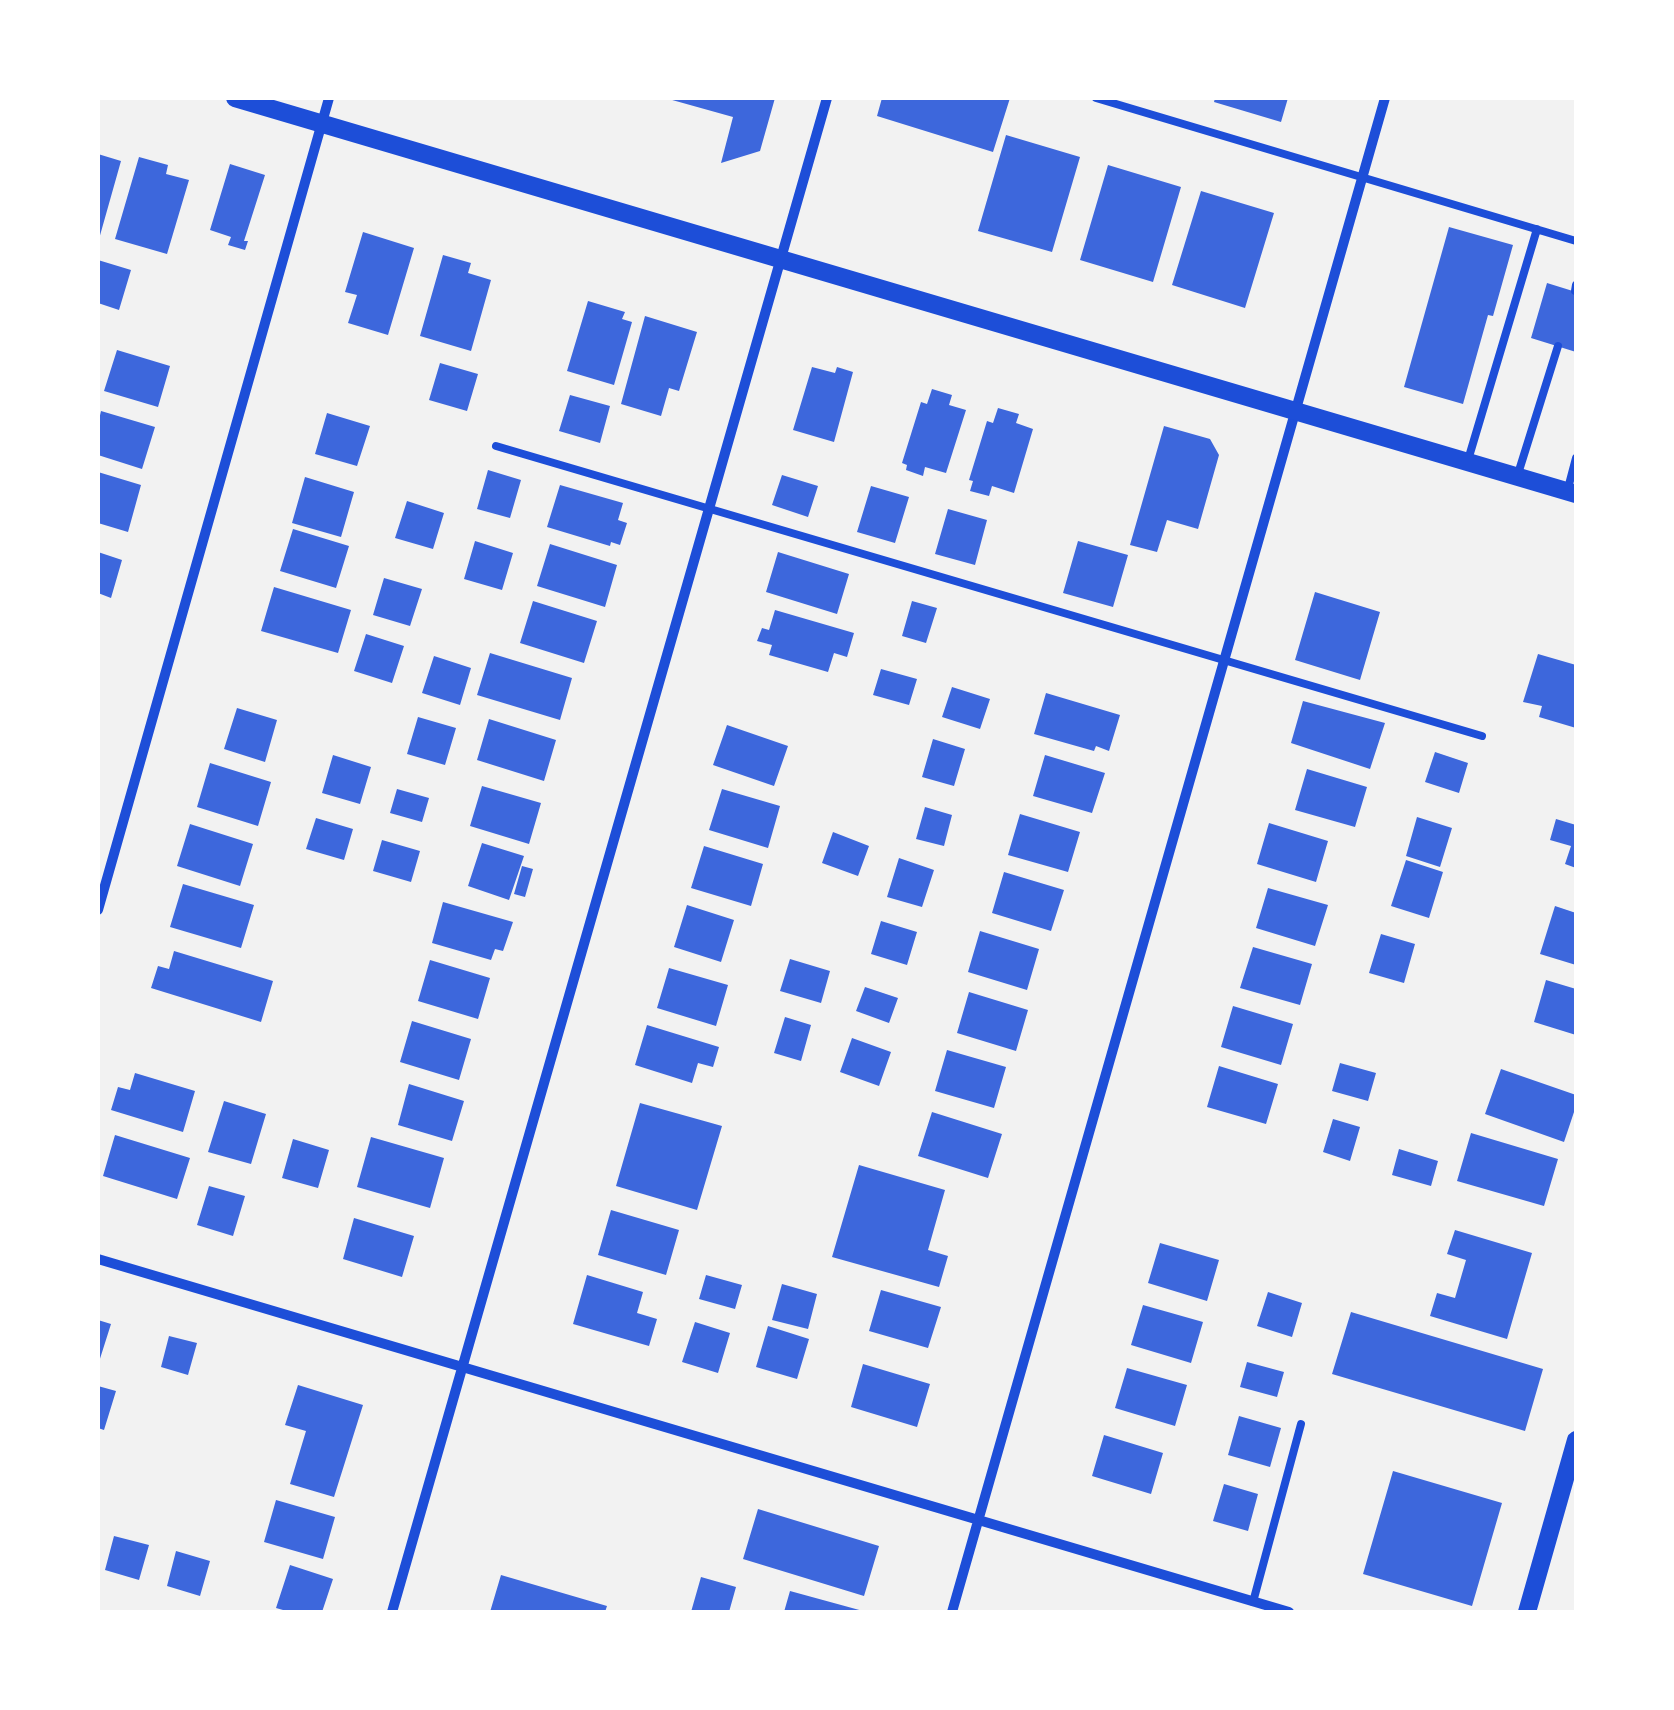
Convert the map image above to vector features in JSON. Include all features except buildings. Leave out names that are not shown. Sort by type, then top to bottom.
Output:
[{"type":"street","points":[[235,98],[1572,493]]},
{"type":"street","points":[[98,910],[330,98]]},
{"type":"street","points":[[392,1612],[827,98]]},
{"type":"street","points":[[952,1612],[1385,98]]},
{"type":"street","points":[[98,1259],[1289,1612]]},
{"type":"street","points":[[1527,1612],[1576,1440]]},
{"type":"lane","points":[[1096,98],[1576,241]]},
{"type":"lane","points":[[1467,462],[1537,229]]},
{"type":"lane","points":[[1517,477],[1558,346]]},
{"type":"lane","points":[[496,446],[1482,736]]},
{"type":"lane","points":[[1572,493],[1576,458]]},
{"type":"lane","points":[[1252,1602],[1300,1424]]}]
